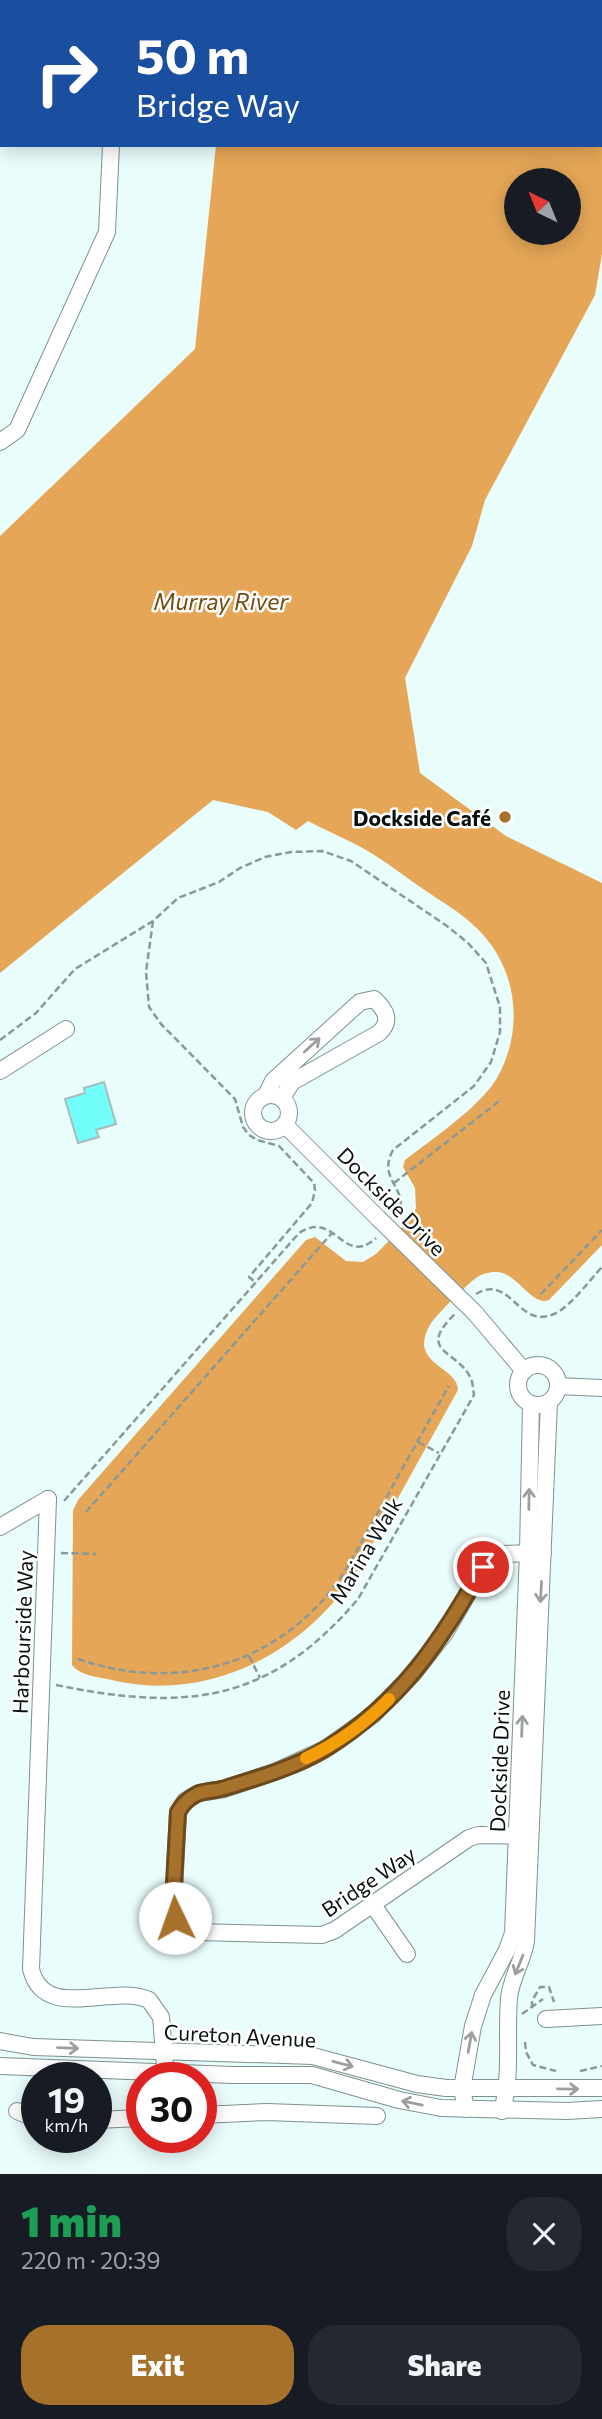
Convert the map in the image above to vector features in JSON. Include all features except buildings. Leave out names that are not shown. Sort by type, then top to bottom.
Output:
[{"type":"street","points":[[0,442],[18,430],[107,232],[111,147]]},
{"type":"street","points":[[274,1096],[273,1081],[360,1002],[374,999],[382,1006],[387,1016],[386,1027],[379,1033],[292,1082],[274,1096],[258,1100],[252,1108],[253,1118],[258,1127],[267,1132],[276,1131],[285,1125],[289,1116],[288,1106],[274,1096]]},
{"type":"street","points":[[0,1071],[66,1029]]},
{"type":"street","name":"Dockside Drive","points":[[285,1125],[524,1371]]},
{"type":"street","points":[[543,1366],[554,1373],[558,1386],[549,1402],[531,1404],[520,1395],[518,1382],[524,1371],[530,1367],[543,1366]]},
{"type":"street","points":[[558,1386],[602,1388]]},
{"type":"street","name":"Dockside Drive","points":[[502,2111],[508,2089],[509,1996],[526,1941],[524,1836],[536,1553],[549,1402]]},
{"type":"street","name":"Dockside Drive","points":[[531,1404],[536,1553]]},
{"type":"street","name":"Harbourside Way","points":[[0,1527],[48,1499],[31,1969],[38,1987],[53,1997],[67,1999],[132,1995],[149,2000],[161,2017],[164,2062]]},
{"type":"street","name":"Bridge Way","points":[[524,1836],[480,1835],[470,1838],[335,1930],[322,1935],[195,1932],[188,1930],[175,1918],[173,1911],[178,1812],[185,1801],[199,1793],[224,1789],[277,1771],[325,1749],[373,1715],[413,1674],[445,1633],[483,1567],[500,1554],[536,1553]]},
{"type":"street","name":"Dockside Drive","points":[[466,2109],[462,2089],[476,2014],[512,1937],[524,1836]]},
{"type":"street","points":[[373,1905],[407,1954]]},
{"type":"street","points":[[552,2019],[602,2016]]},
{"type":"street","name":"Cureton Avenue","points":[[0,2041],[33,2047],[313,2056],[417,2084],[462,2089],[602,2088]]},
{"type":"street","name":"Cureton Avenue","points":[[0,2066],[126,2073]]},
{"type":"street","name":"Cureton Avenue","points":[[217,2075],[312,2075],[412,2103],[466,2109],[602,2109]]},
{"type":"street","points":[[217,2114],[267,2112],[377,2116]]},
{"type":"path","points":[[0,1040],[36,1013],[75,969],[153,921],[178,898],[219,882],[240,868],[265,857],[291,852],[322,851]]},
{"type":"path","points":[[153,921],[146,972],[149,1007],[161,1024],[235,1099],[240,1120],[249,1135],[279,1146],[314,1183],[312,1203],[249,1277],[256,1282]]},
{"type":"path","points":[[394,1184],[502,1099]]},
{"type":"path","points":[[541,1294],[602,1230]]},
{"type":"path","points":[[86,1512],[332,1233]]},
{"type":"path","points":[[475,1295],[485,1289],[500,1291],[528,1315],[543,1318],[564,1307],[602,1267]]},
{"type":"path","name":"Marina Walk","points":[[53,1684],[119,1697],[202,1697],[260,1678],[308,1649],[333,1628],[358,1599],[474,1395],[472,1379],[463,1367],[444,1352],[439,1334],[442,1327],[467,1312]]},
{"type":"path","points":[[78,1659],[122,1671],[167,1675],[218,1667],[249,1655],[292,1630],[331,1591],[353,1558],[449,1386]]},
{"type":"path","points":[[418,1442],[440,1454]]},
{"type":"path","points":[[58,1552],[96,1554]]},
{"type":"path","points":[[249,1655],[260,1678]]},
{"type":"path","points":[[532,2008],[532,2001],[538,1989],[549,1987],[552,2019]]},
{"type":"path","points":[[524,2014],[524,2020]]},
{"type":"path","points":[[525,2037],[526,2052],[533,2065],[562,2071]]},
{"type":"path","points":[[569,2072],[602,2066]]},
{"type":"water","name":"Murray River","points":[[216,147],[602,147],[602,254],[595,295],[485,500],[472,546],[405,678],[420,773],[506,836],[602,883],[602,1245],[549,1300],[536,1298],[510,1277],[495,1272],[481,1275],[453,1299],[427,1330],[424,1345],[430,1358],[457,1383],[458,1390],[358,1570],[337,1599],[312,1624],[284,1646],[254,1663],[222,1676],[188,1684],[152,1686],[116,1681],[86,1674],[72,1665],[73,1510],[78,1500],[306,1240],[315,1237],[346,1261],[363,1262],[376,1254],[412,1217],[416,1208],[415,1188],[403,1167],[405,1160],[468,1111],[497,1078],[512,1038],[512,996],[499,956],[487,939],[460,914],[380,859],[308,821],[296,830],[268,812],[213,800],[0,973],[0,536],[195,349]]},
{"type":"slow traffic","points":[[306,1758],[325,1749],[373,1715],[389,1699]]},
{"type":"place","name":"Dockside Café","points":[[505,817]]},
{"type":"route","points":[[175,1918],[173,1901],[178,1812],[185,1801],[199,1793],[224,1789],[277,1771],[325,1749],[373,1715],[413,1674],[445,1633],[483,1567]]}]
